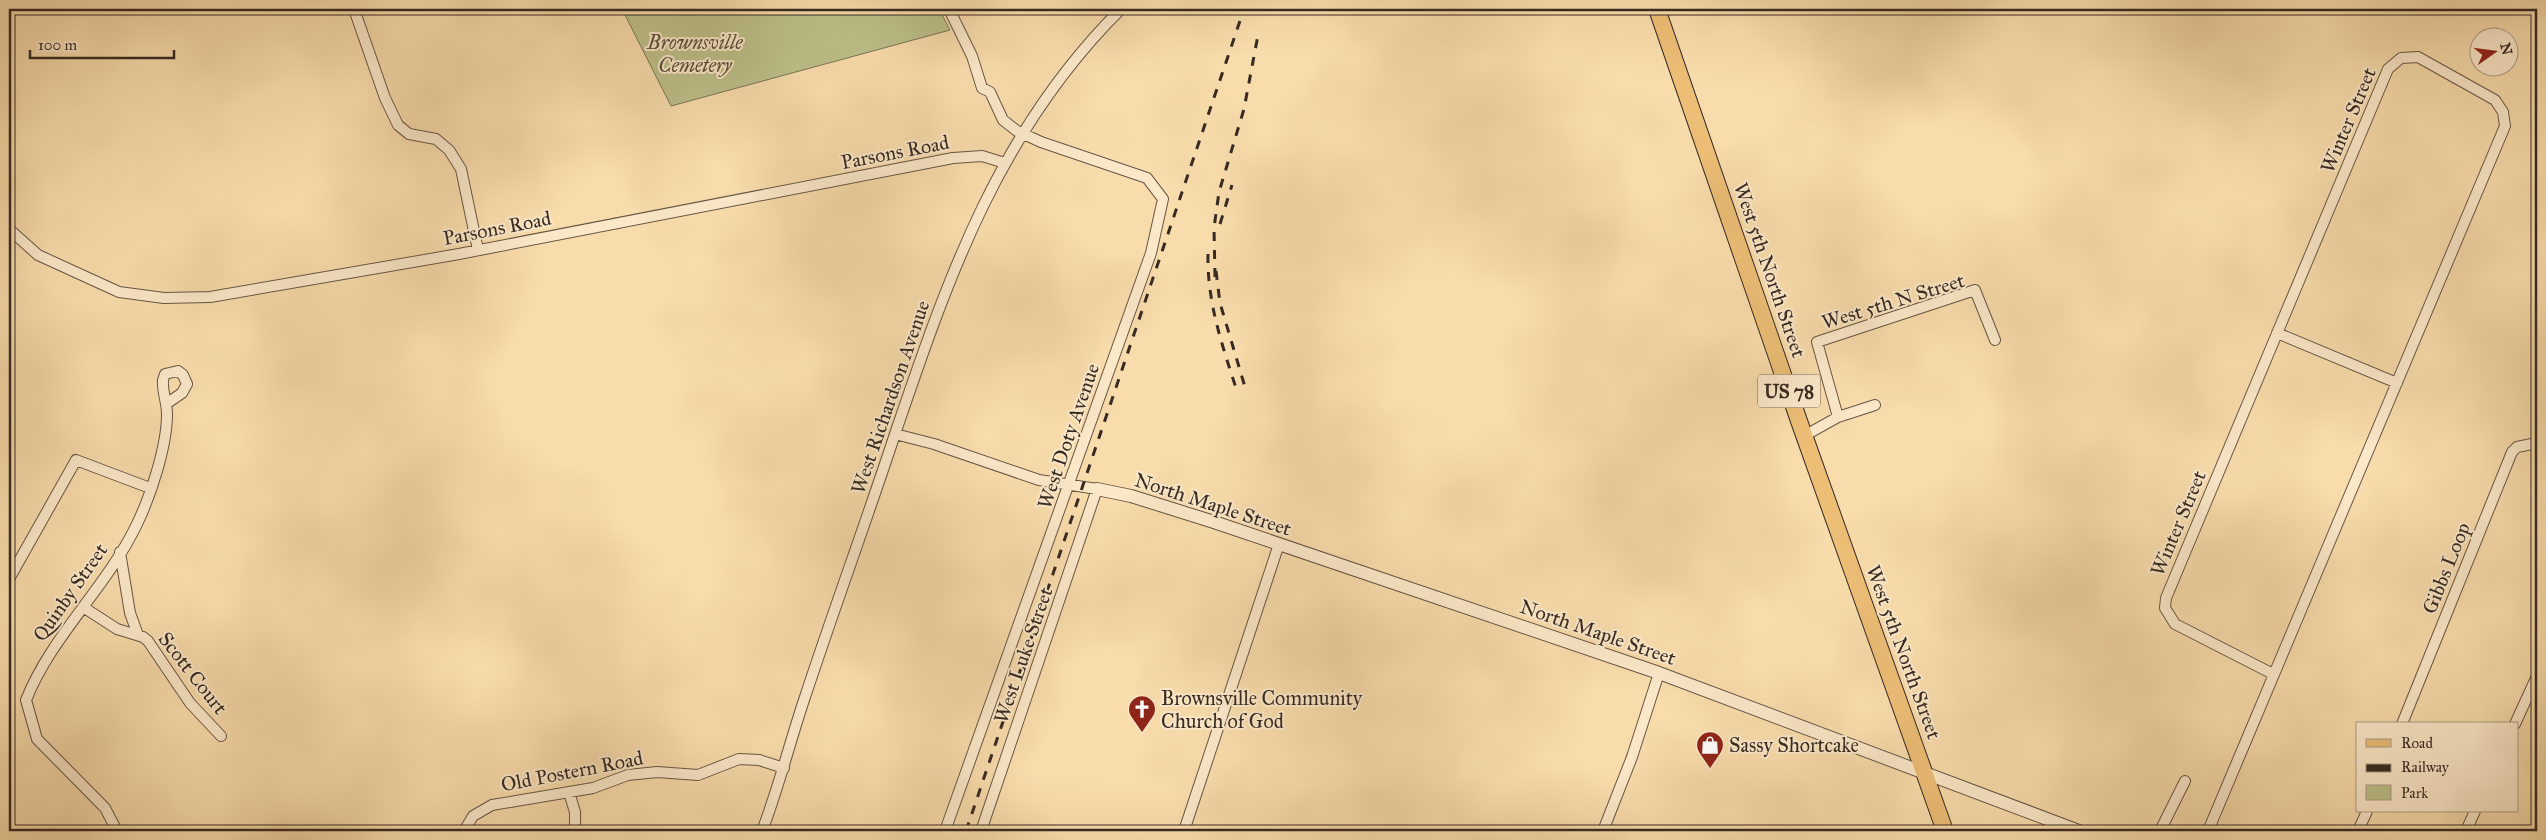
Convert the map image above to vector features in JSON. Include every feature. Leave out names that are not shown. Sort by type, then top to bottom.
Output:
[{"type":"main road","name":"West 5th North Street","points":[[1658,9],[1804,436],[1924,771]]},
{"type":"main road","name":"US 78","points":[[1924,771],[1945,831]]},
{"type":"street","points":[[354,9],[385,98],[398,125],[409,134],[436,139],[449,150],[462,169],[478,250]]},
{"type":"street","name":"West Doty Avenue","points":[[946,831],[1151,253],[1162,199],[1147,178],[1023,134],[1003,120],[990,92],[982,88],[972,56],[949,9]]},
{"type":"street","name":"West Richardson Avenue","points":[[762,831],[784,768],[804,698],[953,270],[987,193],[1023,134],[1064,73],[1121,9]]},
{"type":"street","name":"Winter Street","points":[[2208,831],[2505,126],[2503,112],[2495,100],[2418,57],[2401,58],[2388,69],[2172,582],[2165,603],[2168,616],[2180,628],[2273,674]]},
{"type":"street","name":"Parsons Road","points":[[9,229],[38,255],[73,273],[119,292],[164,298],[210,298],[478,250],[953,158],[982,156],[1005,163]]},
{"type":"street","name":"West 5th N Street","points":[[1838,417],[1817,342],[1975,290],[1995,340]]},
{"type":"street","points":[[2277,333],[2396,383]]},
{"type":"street","name":"Quinby Street","points":[[117,831],[105,808],[37,739],[26,700],[48,653],[83,607],[120,552],[138,521],[150,488],[164,438],[166,404]]},
{"type":"street","points":[[1804,436],[1838,417],[1875,405]]},
{"type":"street","points":[[895,434],[934,444],[1039,480],[1097,489]]},
{"type":"street","name":"Gibbs Loop","points":[[2403,722],[2512,452],[2522,445],[2537,443]]},
{"type":"street","points":[[9,579],[76,460],[150,488]]},
{"type":"street","name":"North Maple Street","points":[[1097,489],[1131,496],[1279,544],[1659,673],[1924,771],[2078,831]]},
{"type":"street","name":"West Luke Street","points":[[981,831],[1097,489]]},
{"type":"street","points":[[1184,831],[1279,544]]},
{"type":"street","points":[[120,552],[130,613],[138,635]]},
{"type":"street","name":"Scott Court","points":[[83,607],[117,629],[138,635],[148,641],[190,703],[221,736]]},
{"type":"street","points":[[1603,831],[1632,757],[1659,673]]},
{"type":"street","points":[[2516,722],[2537,676]]},
{"type":"street","name":"Old Postern Road","points":[[464,831],[473,816],[492,805],[593,788],[642,772],[698,775],[739,759],[759,760],[784,768]]},
{"type":"street","points":[[2160,831],[2185,781]]},
{"type":"street","points":[[569,792],[575,812],[575,831]]},
{"type":"street","points":[[2358,831],[2366,812]]},
{"type":"street","points":[[2466,831],[2475,812]]},
{"type":"green space","name":"Brownsville Cemetery","points":[[622,9],[939,9],[950,30],[671,106]]},
{"type":"railway","points":[[966,831],[1244,9]]},
{"type":"railway","points":[[1215,277],[1214,228],[1219,192],[1244,109],[1258,35]]},
{"type":"railway","points":[[1220,224],[1232,185]]},
{"type":"railway","points":[[1208,254],[1208,272],[1216,323],[1237,391]]},
{"type":"railway","points":[[1216,271],[1220,303],[1245,387]]},
{"type":"place","name":"Brownsville Community Church of God","points":[[1142,733]]},
{"type":"place","name":"Sassy Shortcake","points":[[1710,769]]}]
